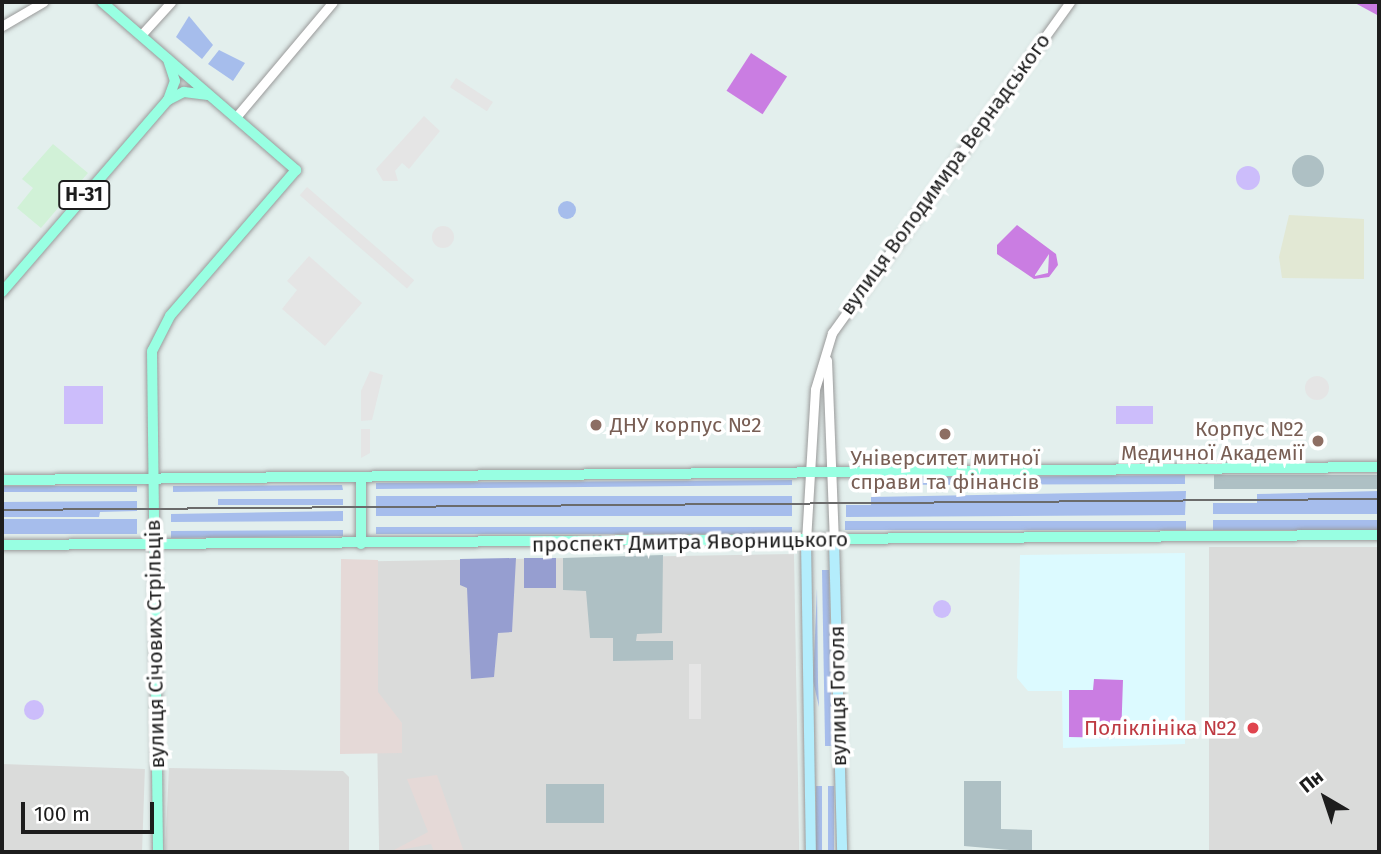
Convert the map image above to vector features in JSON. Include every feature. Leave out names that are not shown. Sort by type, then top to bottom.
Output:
[{"type":"main road","points":[[102,2],[236,117]]},
{"type":"main road","points":[[164,54],[175,80],[168,100]]},
{"type":"main road","points":[[168,100],[195,91],[213,98]]},
{"type":"main road","name":"Н-31","points":[[2,292],[168,100]]},
{"type":"main road","name":"вулиця Січових Стрільців","points":[[158,852],[154,340],[296,170],[236,117]]},
{"type":"main road","points":[[2,480],[1379,467]]},
{"type":"main road","points":[[361,477],[361,544]]},
{"type":"main road","name":"проспект Дмитра Яворницького","points":[[2,545],[1379,536]]},
{"type":"main road","name":"вулиця Гоголя","points":[[834,540],[842,852]]},
{"type":"main road","name":"вулиця Гоголя","points":[[806,541],[811,852]]},
{"type":"street","points":[[2,26],[43,2]]},
{"type":"street","points":[[141,35],[170,2]]},
{"type":"street","points":[[236,117],[333,2]]},
{"type":"street","name":"вулиця Володимира Вернадського","points":[[806,541],[815,389],[826,351],[861,287],[1070,2]]},
{"type":"street","points":[[826,351],[834,540]]},
{"type":"shaded area","points":[[1355,2],[1379,2],[1379,16],[1355,3]]},
{"type":"shaded area","points":[[189,16],[213,45],[202,59],[176,37]]},
{"type":"shaded area","points":[[219,50],[245,63],[233,81],[208,64]]},
{"type":"shaded area","points":[[751,53],[787,76],[763,114],[726,91]]},
{"type":"shaded area","points":[[456,78],[493,102],[487,111],[450,87]]},
{"type":"shaded area","points":[[424,116],[440,131],[409,169],[402,163],[395,171],[398,181],[383,181],[376,169]]},
{"type":"shaded area","points":[[53,144],[88,173],[41,228],[17,208],[33,188],[22,179]]},
{"type":"shaded area","points":[[1308,155],[1319,160],[1324,171],[1319,182],[1308,187],[1297,182],[1292,171],[1297,160]]},
{"type":"shaded area","points":[[1248,166],[1259,173],[1260,178],[1253,189],[1248,190],[1237,183],[1236,178],[1243,167]]},
{"type":"shaded area","points":[[307,187],[414,280],[407,288],[300,195]]},
{"type":"shaded area","points":[[567,201],[573,204],[576,210],[573,216],[567,219],[561,216],[558,210],[561,204]]},
{"type":"shaded area","points":[[1289,215],[1364,219],[1364,279],[1282,278],[1279,257]]},
{"type":"shaded area","points":[[1017,225],[1056,254],[1058,265],[1049,277],[1034,279],[997,254],[997,245]],"holes":[[[1049,254],[1048,273],[1035,276]]]},
{"type":"shaded area","points":[[443,226],[451,229],[454,237],[451,245],[443,248],[435,245],[432,237],[435,229]]},
{"type":"shaded area","points":[[309,256],[362,303],[325,346],[282,309],[297,290],[287,281]]},
{"type":"shaded area","points":[[370,371],[383,375],[372,420],[361,421],[361,391]]},
{"type":"shaded area","points":[[1317,376],[1325,380],[1329,388],[1325,396],[1317,400],[1309,396],[1305,388],[1309,380]]},
{"type":"shaded area","points":[[64,386],[103,386],[103,424],[64,424]]},
{"type":"shaded area","points":[[1116,406],[1153,406],[1153,424],[1116,424]]},
{"type":"shaded area","points":[[361,429],[370,429],[370,453],[361,458]]},
{"type":"shaded area","points":[[1185,475],[1185,484],[849,485],[849,478]]},
{"type":"shaded area","points":[[1214,475],[1379,475],[1379,489],[1214,489]]},
{"type":"shaded area","points":[[792,480],[792,485],[376,489],[376,483]]},
{"type":"shaded area","points":[[342,485],[343,490],[173,492],[173,486]]},
{"type":"shaded area","points":[[2,486],[137,486],[137,492],[2,492]]},
{"type":"shaded area","points":[[1186,491],[1185,515],[846,517],[846,505],[871,505],[871,497]]},
{"type":"shaded area","points":[[1379,491],[1379,514],[1213,514],[1213,503],[1257,503],[1257,494]]},
{"type":"shaded area","points":[[376,496],[792,496],[792,516],[376,516]]},
{"type":"shaded area","points":[[218,499],[343,499],[343,505],[218,505]]},
{"type":"shaded area","points":[[137,501],[137,511],[100,512],[99,517],[2,517],[2,502]]},
{"type":"shaded area","points":[[343,511],[343,521],[171,522],[171,514]]},
{"type":"shaded area","points":[[2,519],[137,519],[137,534],[2,534]]},
{"type":"shaded area","points":[[1213,520],[1379,520],[1379,530],[1213,530]]},
{"type":"shaded area","points":[[845,521],[1186,521],[1186,530],[845,530]]},
{"type":"shaded area","points":[[376,527],[792,527],[792,534],[376,534]]},
{"type":"shaded area","points":[[343,530],[343,536],[171,538],[171,531]]},
{"type":"shaded area","points":[[1209,547],[1379,547],[1379,852],[1209,852]]},
{"type":"shaded area","points":[[1185,553],[1185,744],[1063,748],[1062,691],[1028,691],[1017,678],[1020,555]]},
{"type":"shaded area","points":[[794,554],[799,852],[379,852],[374,561]]},
{"type":"shaded area","points":[[663,555],[662,633],[637,634],[636,641],[673,641],[673,660],[613,661],[613,638],[590,638],[586,591],[563,590],[563,558]]},
{"type":"shaded area","points":[[516,558],[512,632],[498,633],[494,677],[471,679],[467,588],[460,585],[460,559]]},
{"type":"shaded area","points":[[524,558],[556,558],[556,588],[524,588]]},
{"type":"shaded area","points":[[341,559],[378,560],[378,692],[402,723],[402,753],[340,754]]},
{"type":"shaded area","points":[[822,570],[829,570],[832,746],[825,746]]},
{"type":"shaded area","points":[[817,588],[818,682],[819,707],[813,681]]},
{"type":"shaded area","points":[[942,600],[948,603],[951,609],[948,615],[942,618],[936,615],[933,609],[936,603]]},
{"type":"shaded area","points":[[689,664],[701,664],[701,719],[689,719]]},
{"type":"shaded area","points":[[1094,679],[1123,680],[1121,738],[1069,737],[1069,690],[1093,690]]},
{"type":"shaded area","points":[[34,700],[41,703],[44,710],[41,717],[34,720],[27,717],[24,710],[27,703]]},
{"type":"shaded area","points":[[2,764],[145,769],[142,852],[2,852]]},
{"type":"shaded area","points":[[169,768],[343,771],[349,777],[349,852],[165,852]]},
{"type":"shaded area","points":[[437,775],[464,852],[434,852],[431,844],[390,852],[428,832],[407,779]]},
{"type":"shaded area","points":[[964,781],[1001,781],[1001,829],[1032,830],[1032,852],[964,846]]},
{"type":"shaded area","points":[[546,784],[604,784],[604,823],[546,823]]},
{"type":"shaded area","points":[[816,786],[822,786],[822,852],[816,852]]},
{"type":"shaded area","points":[[828,786],[834,786],[834,852],[828,852]]},
{"type":"tram line","points":[[2,510],[1379,499]]},
{"type":"place","name":"ДНУ корпус №2","points":[[596,425]]},
{"type":"place","name":"Університет митної справи та фінансів","points":[[945,434]]},
{"type":"place","name":"Корпус №2 Медичної Академії","points":[[1318,441]]},
{"type":"place","name":"Поліклініка №2","points":[[1253,728]]}]
